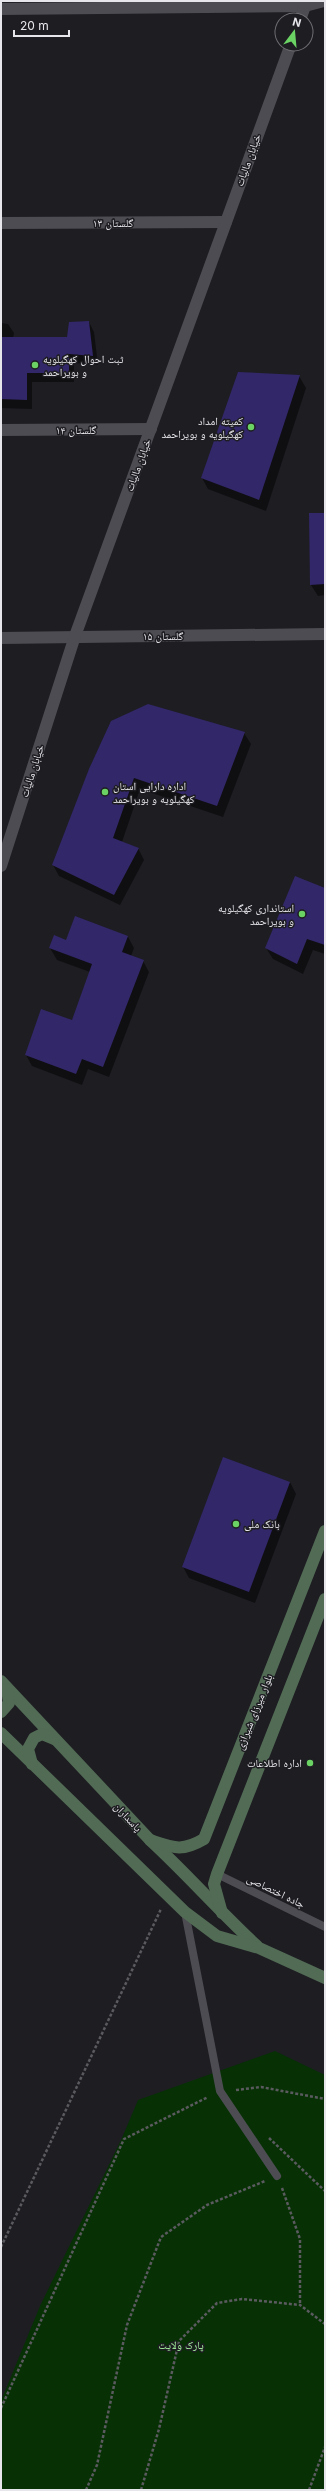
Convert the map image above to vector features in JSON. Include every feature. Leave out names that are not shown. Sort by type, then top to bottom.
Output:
[{"type":"main road","name":"بلوار میرزای شیرازی","points":[[150,1840],[174,1848],[189,1848],[204,1838],[325,1531]]},
{"type":"main road","points":[[224,1916],[214,1884],[217,1874],[325,1599]]},
{"type":"main road","name":"پاسداران","points":[[4,1685],[150,1840],[177,1865],[224,1916],[259,1948]]},
{"type":"main road","points":[[1,1712],[9,1703],[4,1685]]},
{"type":"main road","name":"پاسداران","points":[[1,1733],[185,1912],[217,1936],[259,1948],[325,1978]]},
{"type":"main road","points":[[33,1765],[28,1749],[34,1738],[42,1734],[57,1740]]},
{"type":"street","points":[[1,9],[305,6],[324,1]]},
{"type":"street","points":[[303,12],[305,6]]},
{"type":"street","name":"خیابان مالیات","points":[[1,866],[75,636],[288,52]]},
{"type":"street","name":"گلستان ۱۳","points":[[1,224],[226,222]]},
{"type":"street","name":"گلستان ۱۴","points":[[1,430],[151,429]]},
{"type":"street","name":"گلستان ۱۵","points":[[1,638],[325,634]]},
{"type":"lane","name":"جاده اختصاصی","points":[[217,1874],[325,1927]]},
{"type":"lane","points":[[185,1912],[220,2091],[277,2176]]},
{"type":"path","points":[[1,2247],[168,1895]]},
{"type":"path","points":[[1,2408],[124,2139],[220,2091],[261,2087],[325,2099]]},
{"type":"path","points":[[264,2133],[325,2191]]},
{"type":"path","points":[[86,2490],[97,2465],[127,2325],[161,2237],[207,2205],[277,2176],[300,2239],[300,2305]]},
{"type":"path","points":[[141,2490],[159,2428],[179,2341],[217,2303],[242,2300],[300,2305],[325,2324]]},
{"type":"path","points":[[308,2490],[325,2447]]},
{"type":"green space","name":"پارک ولایت","points":[[275,2051],[325,2075],[325,2490],[1,2490],[1,2401],[40,2306],[122,2138],[138,2100]]},
{"type":"building","name":"ثبت احوال کهگیلویه و بویراحمد","points":[[89,321],[93,356],[69,354],[69,373],[27,373],[27,400],[1,399],[1,337],[67,337],[69,322]]},
{"type":"building","name":"کمیته امداد کهگیلویه و بویراحمد","points":[[238,372],[300,375],[259,500],[201,478]]},
{"type":"building","points":[[309,513],[325,513],[325,584],[310,585]]},
{"type":"building","name":"اداره دارایی استان کهگیلویه و بویراحمد","points":[[148,704],[245,732],[217,806],[134,778],[113,838],[139,848],[114,895],[52,865],[89,769],[111,721]]},
{"type":"building","name":"استانداری کهگیلویه و بویراحمد","points":[[295,876],[325,888],[325,945],[307,939],[297,964],[265,948]]},
{"type":"building","points":[[75,916],[128,936],[122,952],[144,960],[103,1067],[82,1059],[76,1074],[25,1055],[41,1009],[72,1020],[92,964],[49,948],[54,935],[66,940]]},
{"type":"building","name":"بانک ملی","points":[[223,1457],[290,1482],[249,1592],[182,1567]]},
{"type":"place","name":"ثبت احوال کهگیلویه و بویراحمد","points":[[35,365]]},
{"type":"place","name":"کمیته امداد کهگیلویه و بویراحمد","points":[[251,427]]},
{"type":"place","name":"اداره دارایی استان کهگیلویه و بویراحمد","points":[[105,792]]},
{"type":"place","name":"استانداری کهگیلویه و بویراحمد","points":[[302,914]]},
{"type":"place","name":"بانک ملی","points":[[236,1524]]},
{"type":"place","name":"اداره اطلاعات","points":[[310,1763]]}]
